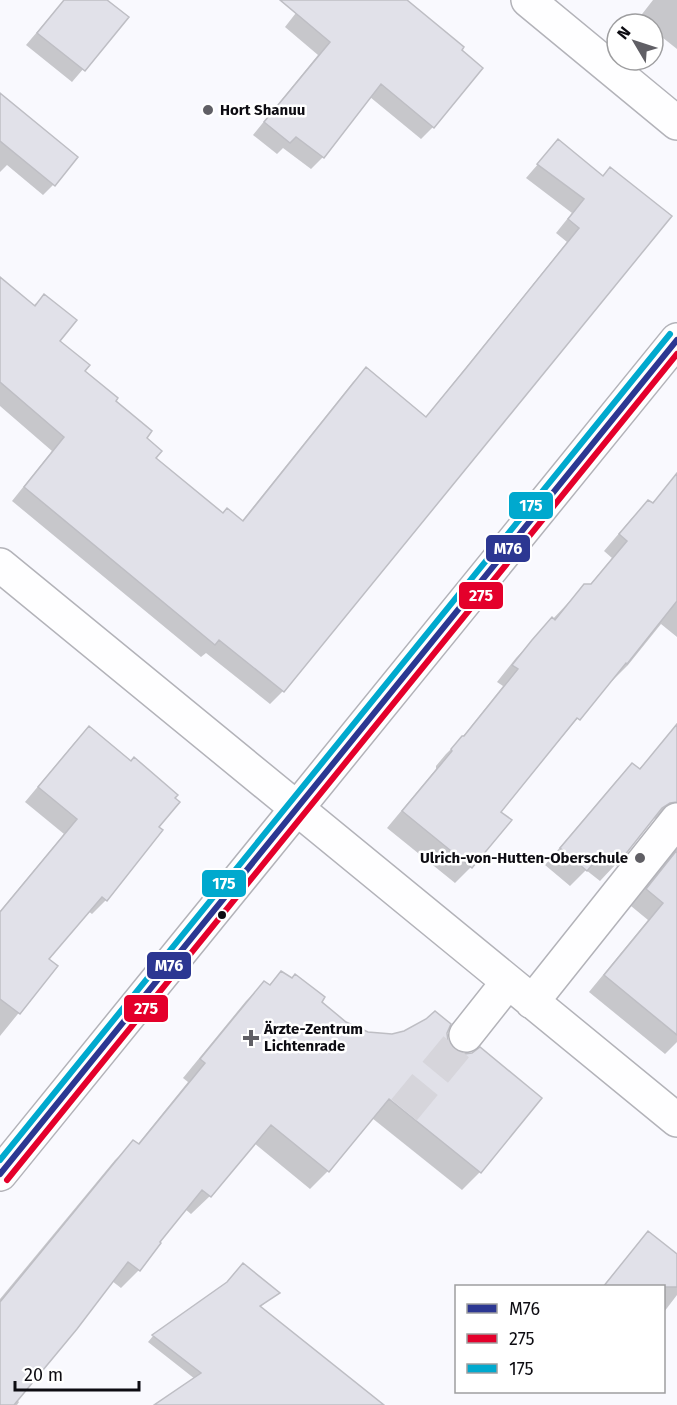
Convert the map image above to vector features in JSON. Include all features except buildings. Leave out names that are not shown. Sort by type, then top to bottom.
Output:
[{"type":"street","points":[[528,0],[677,123]]},
{"type":"street","points":[[0,1174],[677,340]]},
{"type":"street","points":[[0,565],[677,1120]]},
{"type":"street","points":[[466,1035],[520,992],[677,820]]},
{"type":"tunnel","points":[[404,1110],[466,1035]]},
{"type":"transit line","name":"175","points":[[0,1160],[670,334]]},
{"type":"transit line","name":"M76","points":[[0,1174],[677,340]]},
{"type":"transit line","name":"275","points":[[7,1180],[677,354]]},
{"type":"place","name":"Hort Shanuu","points":[[208,110]]},
{"type":"place","name":"Ulrich-von-Hutten-Oberschule","points":[[640,858]]},
{"type":"place","name":"Ärzte-Zentrum Lichtenrade","points":[[251,1038]]}]
